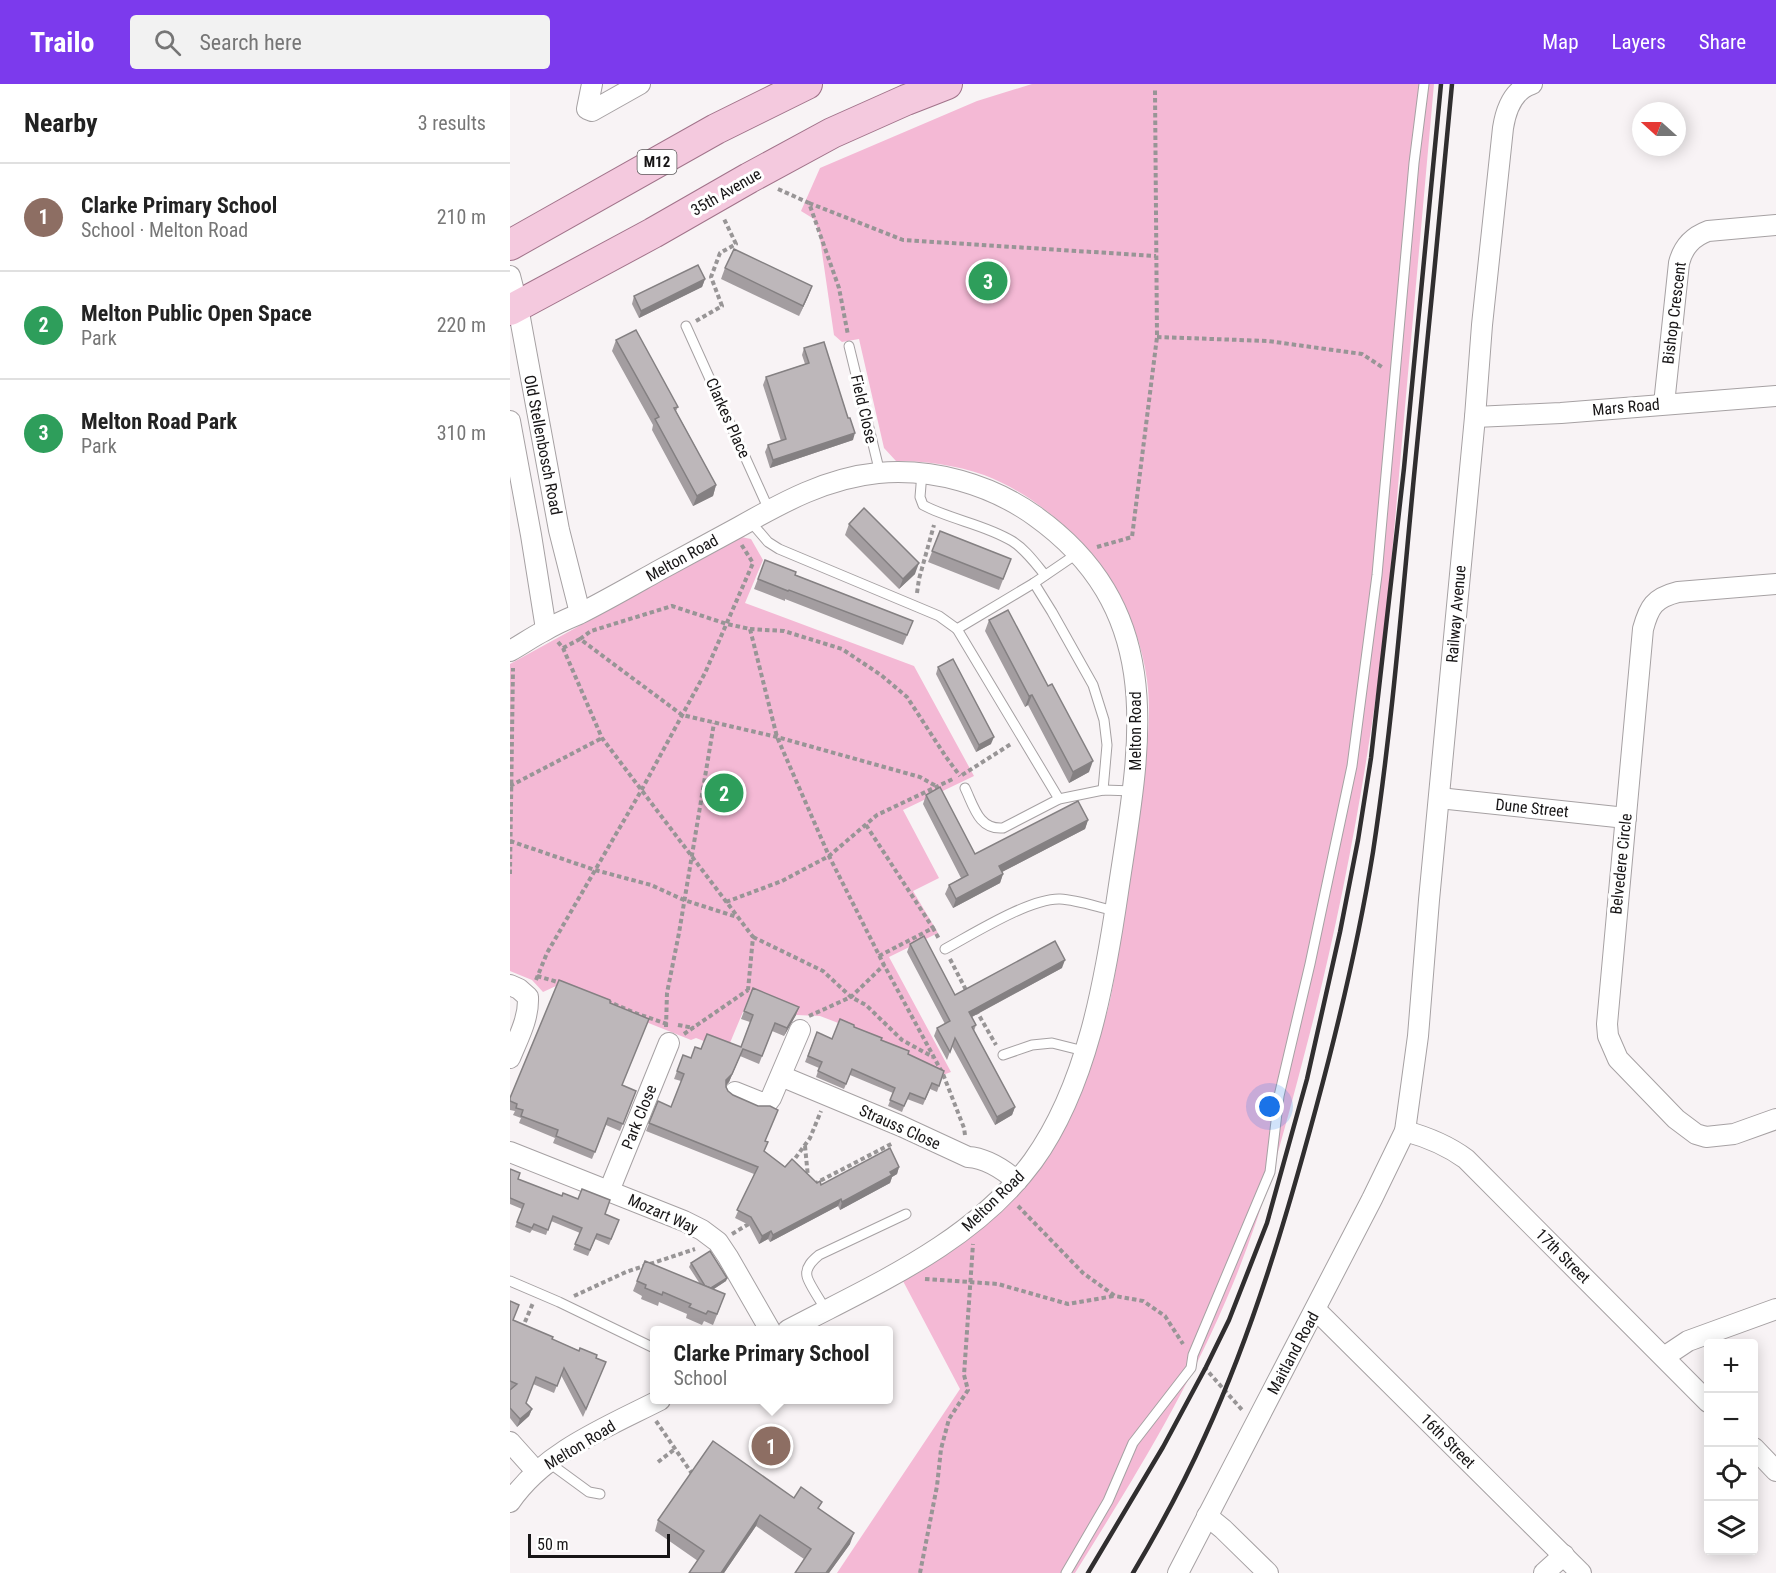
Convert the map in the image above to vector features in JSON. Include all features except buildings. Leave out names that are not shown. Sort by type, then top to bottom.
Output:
[{"type":"main road","name":"M12","points":[[510,245],[716,129],[807,84]]},
{"type":"main road","name":"35th Avenue","points":[[514,309],[832,133],[947,84]]},
{"type":"street","points":[[592,84],[587,109],[592,111],[640,84]]},
{"type":"street","name":"Railway Avenue","points":[[1405,1131],[1418,1036],[1482,325],[1501,140],[1504,118],[1513,98],[1522,89],[1532,84]]},
{"type":"street","name":"Bishop Crescent","points":[[1664,404],[1679,263],[1686,246],[1699,234],[1708,231],[1776,225]]},
{"type":"street","name":"Old Stellenbosch Road","points":[[510,276],[514,309],[559,531],[580,613]]},
{"type":"street","name":"Mars Road","points":[[1475,417],[1776,396]]},
{"type":"street","name":"Old Stellenbosch Road","points":[[510,421],[546,629]]},
{"type":"street","name":"Melton Road","points":[[546,629],[580,613],[769,510],[835,481],[880,473],[922,474],[968,482],[1010,500],[1047,524],[1077,553],[1100,582],[1125,636],[1137,693],[1137,761],[1134,791],[1101,989],[1068,1099],[1057,1122],[1032,1162],[1011,1187],[974,1221],[938,1248],[895,1274],[796,1326]]},
{"type":"street","name":"Belvedere Circle","points":[[1776,584],[1666,594],[1650,608],[1643,629],[1607,1013],[1608,1036],[1618,1059],[1676,1119],[1696,1134],[1706,1137],[1734,1134],[1776,1119]]},
{"type":"street","points":[[512,650],[546,629]]},
{"type":"street","name":"Dune Street","points":[[1439,798],[1626,818]]},
{"type":"street","points":[[510,985],[519,989],[528,998],[529,1008],[510,1058]]},
{"type":"street","points":[[735,1092],[763,1103],[768,1102],[800,1030]]},
{"type":"street","name":"Park Close","points":[[609,1191],[669,1043]]},
{"type":"street","name":"Strauss Close","points":[[781,1076],[901,1126],[968,1157],[976,1157],[1006,1171],[1011,1187]]},
{"type":"street","name":"Maitland Road","points":[[1178,1573],[1316,1310],[1405,1131]]},
{"type":"street","name":"17th Street","points":[[1405,1131],[1429,1138],[1466,1159],[1704,1398]]},
{"type":"street","name":"Mozart Way","points":[[510,1152],[702,1230],[718,1242],[768,1326]]},
{"type":"street","points":[[1664,1357],[1688,1341],[1776,1309]]},
{"type":"street","name":"16th Street","points":[[1316,1310],[1581,1573]]},
{"type":"street","name":"Melton Road","points":[[510,1502],[542,1466],[561,1453],[650,1404]]},
{"type":"street","points":[[510,1442],[542,1466]]},
{"type":"street","points":[[1758,1452],[1776,1471]]},
{"type":"street","points":[[1207,1516],[1223,1528],[1268,1573]]},
{"type":"street","points":[[1544,1573],[1563,1556]]},
{"type":"lane","points":[[1066,1573],[1108,1501],[1133,1443],[1191,1368],[1193,1355],[1270,1172],[1279,1096],[1353,766],[1377,575],[1414,163],[1424,84]]},
{"type":"lane","name":"Clarkes Place","points":[[686,326],[769,510]]},
{"type":"lane","name":"Field Close","points":[[849,346],[880,473]]},
{"type":"lane","points":[[922,474],[920,497],[921,502],[927,507],[997,533],[1022,548],[1045,575]]},
{"type":"lane","points":[[741,526],[779,549],[939,616],[957,629],[1059,799]]},
{"type":"lane","points":[[957,629],[1034,583],[1077,553]]},
{"type":"lane","points":[[1034,583],[1093,684],[1104,720],[1107,745],[1104,790]]},
{"type":"lane","points":[[965,788],[981,821],[986,826],[995,829],[1003,828],[1059,799],[1104,790],[1134,791]]},
{"type":"lane","points":[[945,949],[1028,906],[1044,901],[1060,899],[1115,911]]},
{"type":"lane","points":[[1003,1055],[1032,1045],[1052,1043],[1084,1051]]},
{"type":"lane","points":[[826,1310],[807,1275],[812,1262],[819,1255],[906,1214]]},
{"type":"lane","points":[[510,1281],[650,1346]]},
{"type":"lane","points":[[542,1466],[589,1492],[600,1494]]},
{"type":"path","points":[[1077,553],[1132,537],[1157,337],[1155,90]]},
{"type":"path","points":[[771,186],[903,240],[1156,256]]},
{"type":"path","points":[[809,203],[839,288],[849,346]]},
{"type":"path","points":[[686,326],[722,306],[711,277],[720,253],[736,244],[723,215]]},
{"type":"path","points":[[1157,337],[1268,340],[1362,354],[1395,375]]},
{"type":"path","points":[[916,606],[919,579],[939,512]]},
{"type":"path","points":[[528,998],[547,953],[641,791],[705,673],[753,563],[741,526]]},
{"type":"path","points":[[563,648],[591,631],[672,606],[727,624],[750,629],[784,631],[842,649],[881,675],[907,697],[960,776],[965,788]]},
{"type":"path","points":[[546,629],[563,648],[602,738],[753,937],[823,971],[851,997],[866,1005],[902,1040],[934,1058]]},
{"type":"path","points":[[750,629],[777,736],[829,856],[879,956],[943,1074],[964,1128],[968,1157]]},
{"type":"path","points":[[580,639],[682,715],[777,736],[920,777],[936,786]]},
{"type":"path","points":[[510,874],[512,650]]},
{"type":"path","points":[[714,723],[667,993],[665,1023],[669,1043],[695,1028],[748,990],[753,937]]},
{"type":"path","points":[[510,786],[602,738]]},
{"type":"path","points":[[726,902],[782,881],[829,856],[877,815],[960,776],[1022,738]]},
{"type":"path","points":[[866,825],[933,928],[987,1032],[1003,1055]]},
{"type":"path","points":[[510,841],[595,870],[651,885],[684,900],[738,917]]},
{"type":"path","points":[[879,956],[933,928]]},
{"type":"path","points":[[800,1030],[807,1017],[851,997],[884,965]]},
{"type":"path","points":[[537,976],[571,986]]},
{"type":"path","points":[[748,990],[758,994]]},
{"type":"path","points":[[603,999],[665,1023],[695,1028]]},
{"type":"path","points":[[789,1166],[810,1138],[828,1096]]},
{"type":"path","points":[[805,1146],[810,1186],[894,1142],[901,1126]]},
{"type":"path","points":[[1011,1187],[1083,1273],[1115,1296]]},
{"type":"path","points":[[559,1302],[626,1272],[718,1242],[753,1221],[757,1213]]},
{"type":"path","points":[[920,1573],[937,1486],[941,1449],[949,1419],[968,1390],[964,1375],[974,1221]]},
{"type":"path","points":[[895,1274],[914,1278],[998,1284],[1068,1305],[1115,1296],[1143,1301],[1165,1316],[1184,1345],[1255,1425]]},
{"type":"path","points":[[519,1336],[537,1293]]},
{"type":"path","points":[[654,1404],[658,1425],[693,1475]]},
{"type":"path","points":[[658,1462],[675,1449]]},
{"type":"shaded area","points":[[1032,84],[1434,84],[1392,554],[1377,689],[1338,914],[1290,1109],[1264,1198],[1244,1257],[1216,1324],[1179,1397],[1118,1503],[1075,1573],[837,1573],[960,1389],[903,1281],[974,1235],[1013,1200],[1047,1157],[1074,1109],[1080,1093],[1108,1009],[1113,984],[1142,801],[1148,743],[1149,701],[1140,647],[1129,615],[1112,584],[1069,530],[1043,508],[1014,489],[984,475],[940,464],[896,461],[884,448],[859,339],[842,342],[834,335],[819,232],[814,219],[801,211],[820,168],[977,101]]},
{"type":"shaded area","points":[[741,537],[751,539],[763,560],[745,603],[914,666],[974,776],[903,810],[939,878],[913,891],[938,933],[889,957],[951,1072],[940,1076],[854,1029],[820,1016],[796,1015],[750,995],[727,1050],[696,1038],[691,1040],[556,986],[543,992],[532,980],[510,971],[510,664]]},
{"type":"railway","points":[[1088,1573],[1163,1447],[1229,1320],[1267,1223],[1307,1079],[1340,932],[1371,758],[1404,468],[1441,84]]},
{"type":"railway","points":[[1133,1573],[1197,1454],[1253,1315],[1305,1150],[1355,948],[1373,852],[1391,711],[1452,84]]},
{"type":"place","name":"Melton Road Park","points":[[988,281]]},
{"type":"place","name":"Melton Public Open Space","points":[[724,793]]},
{"type":"place","name":"Clarke Primary School","points":[[771,1446]]}]
